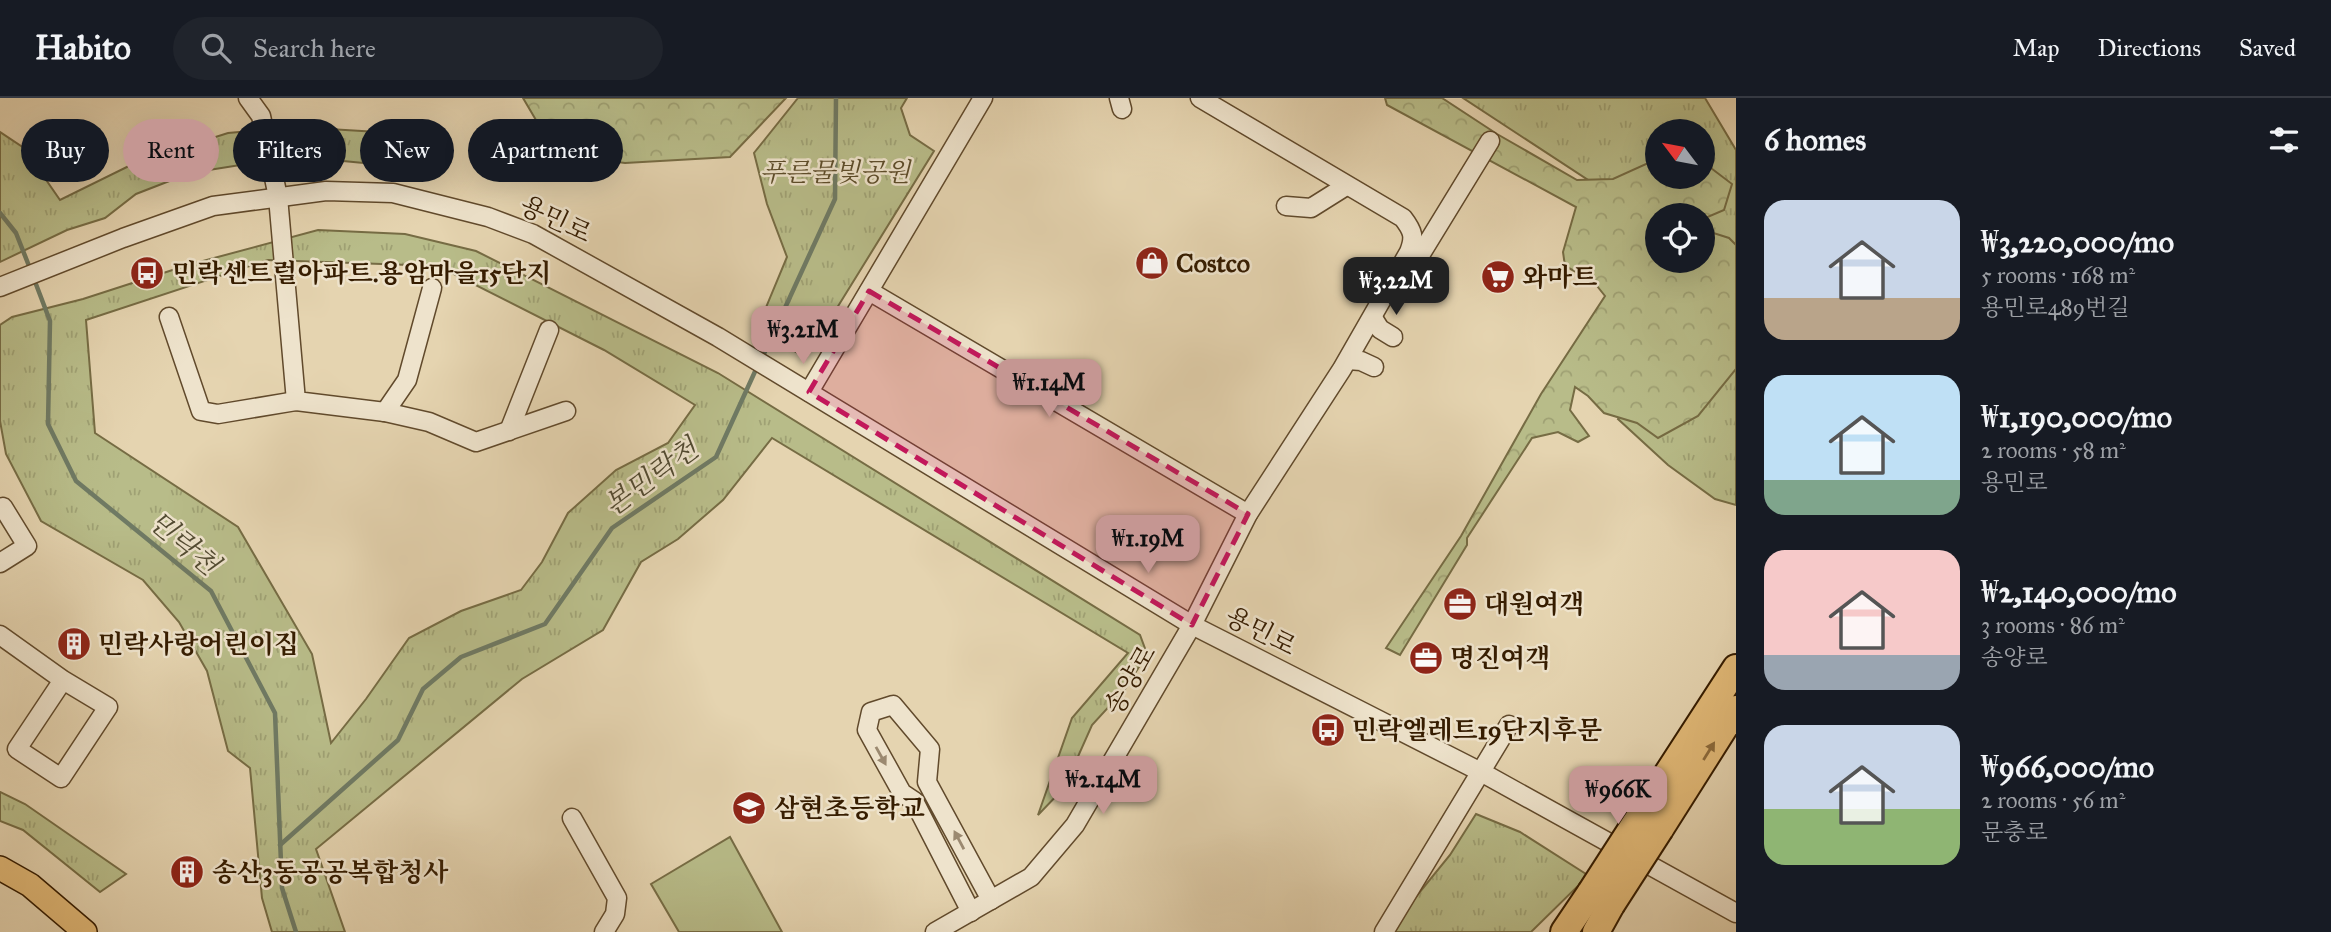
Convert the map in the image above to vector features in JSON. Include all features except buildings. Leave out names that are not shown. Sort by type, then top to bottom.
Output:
[{"type":"highway","points":[[1650,823],[1736,660]]},
{"type":"highway","points":[[1709,711],[1736,668]]},
{"type":"highway","points":[[1564,932],[1601,898],[1650,823],[1736,709]]},
{"type":"highway","points":[[1596,932],[1601,898]]},
{"type":"main road","points":[[0,868],[30,885],[85,932]]},
{"type":"street","points":[[248,98],[261,116],[278,197],[296,401]]},
{"type":"street","points":[[809,391],[983,98]]},
{"type":"street","points":[[1200,98],[1403,218],[1414,239],[1386,295]]},
{"type":"street","points":[[1386,295],[1410,271],[1490,141]]},
{"type":"street","points":[[1286,206],[1311,208],[1346,186]]},
{"type":"street","name":"용민로","points":[[4,285],[213,206],[326,191],[393,193],[488,217],[533,234],[718,337],[1192,625],[1480,772],[1736,914]]},
{"type":"street","points":[[385,412],[407,380],[432,288]]},
{"type":"street","points":[[869,291],[1248,514]]},
{"type":"street","name":"송양로","points":[[935,932],[1031,877],[1075,825],[1192,625],[1248,514],[1348,360],[1386,295]]},
{"type":"street","points":[[169,317],[201,411],[218,414],[296,401],[385,412],[429,422],[477,442],[566,411]]},
{"type":"street","points":[[1373,317],[1380,329],[1393,337]]},
{"type":"street","points":[[509,431],[549,330]]},
{"type":"street","points":[[1348,360],[1361,361],[1374,367]]},
{"type":"street","points":[[0,509],[3,507],[27,546],[0,563]]},
{"type":"street","points":[[0,635],[63,680],[108,707],[61,778],[18,749],[63,680]]},
{"type":"street","points":[[971,912],[914,801],[902,793],[867,730],[871,712],[893,705],[930,749],[928,782],[991,900]]},
{"type":"street","points":[[1384,932],[1509,726]]},
{"type":"street","points":[[572,818],[617,898],[615,914],[604,932]]},
{"type":"highlighted area","points":[[869,291],[1248,514],[1192,625],[809,392]]},
{"type":"green space","points":[[523,98],[786,98],[730,157],[623,163],[623,119],[535,119]]},
{"type":"green space","name":"푸른물빛공원","points":[[798,98],[907,98],[901,108],[910,135],[934,151],[806,358],[757,329],[787,257],[767,204],[754,153]]},
{"type":"green space","points":[[1385,98],[1442,98],[1497,134],[1577,180],[1613,179],[1645,164],[1645,189],[1715,189],[1715,171],[1732,184],[1724,210],[1715,214],[1715,203],[1645,203],[1645,273],[1715,273],[1715,234],[1729,238],[1736,245],[1736,369],[1698,416],[1658,438],[1637,423],[1604,413],[1575,387],[1570,410],[1589,436],[1578,442],[1558,432],[1532,438],[1467,538],[1467,545],[1400,655],[1386,648],[1461,536],[1541,394],[1605,296],[1593,281],[1565,266],[1563,252],[1576,207],[1387,105]]},
{"type":"green space","points":[[1463,98],[1705,98],[1736,150],[1736,505],[1715,499],[1668,465],[1618,419],[1644,382],[1588,180]]},
{"type":"green space","points":[[346,130],[360,131],[360,163],[346,161]]},
{"type":"green space","points":[[0,132],[21,146],[21,182],[48,182],[60,200],[96,182],[109,182],[109,176],[123,169],[123,182],[167,182],[136,194],[105,218],[67,230],[0,262]]},
{"type":"green space","points":[[233,133],[233,166],[219,168],[219,136]]},
{"type":"green space","points":[[318,230],[405,234],[476,251],[718,373],[1140,635],[1147,654],[1126,688],[1092,725],[1064,788],[1038,815],[1072,718],[1128,653],[772,438],[723,500],[678,539],[641,562],[603,630],[522,679],[316,849],[345,932],[272,932],[262,898],[250,768],[228,751],[207,671],[179,622],[143,580],[41,521],[6,454],[0,421],[0,325],[12,317],[83,299],[188,265]],"holes":[[[268,260],[438,266],[604,350],[695,405],[668,443],[616,470],[568,513],[542,562],[521,590],[461,611],[409,638],[331,743],[312,654],[238,527],[95,433],[86,320]]]},
{"type":"green space","points":[[0,792],[25,804],[126,874],[100,892],[23,830],[0,821]]},
{"type":"green space","points":[[1476,814],[1520,832],[1586,874],[1580,884],[1531,932],[1393,932],[1406,909],[1450,855]]},
{"type":"green space","points":[[730,837],[782,932],[679,932],[651,884]]},
{"type":"waterway","name":"본민락천","points":[[762,358],[835,199],[836,98]]},
{"type":"waterway","name":"민락천","points":[[0,213],[16,233],[31,271]]},
{"type":"waterway","name":"민락천","points":[[34,279],[50,321],[48,424],[76,481],[211,591],[275,713],[282,888],[296,932]]},
{"type":"waterway","name":"본민락천","points":[[280,845],[398,740],[423,689],[461,657],[545,624],[612,528],[716,457],[758,365]]},
{"type":"place","name":"Costco","points":[[1152,263]]},
{"type":"place","name":"민락센트럴아파트.용암마을15단지","points":[[147,273]]},
{"type":"place","name":"와마트","points":[[1498,277]]},
{"type":"place","name":"대원여객","points":[[1460,604]]},
{"type":"place","name":"민락사랑어린이집","points":[[74,644]]},
{"type":"place","name":"명진여객","points":[[1426,658]]},
{"type":"place","name":"민락엘레트19단지후문","points":[[1328,730]]},
{"type":"place","name":"삼현초등학교","points":[[749,808]]},
{"type":"place","name":"송산3동공공복합청사","points":[[187,872]]}]
